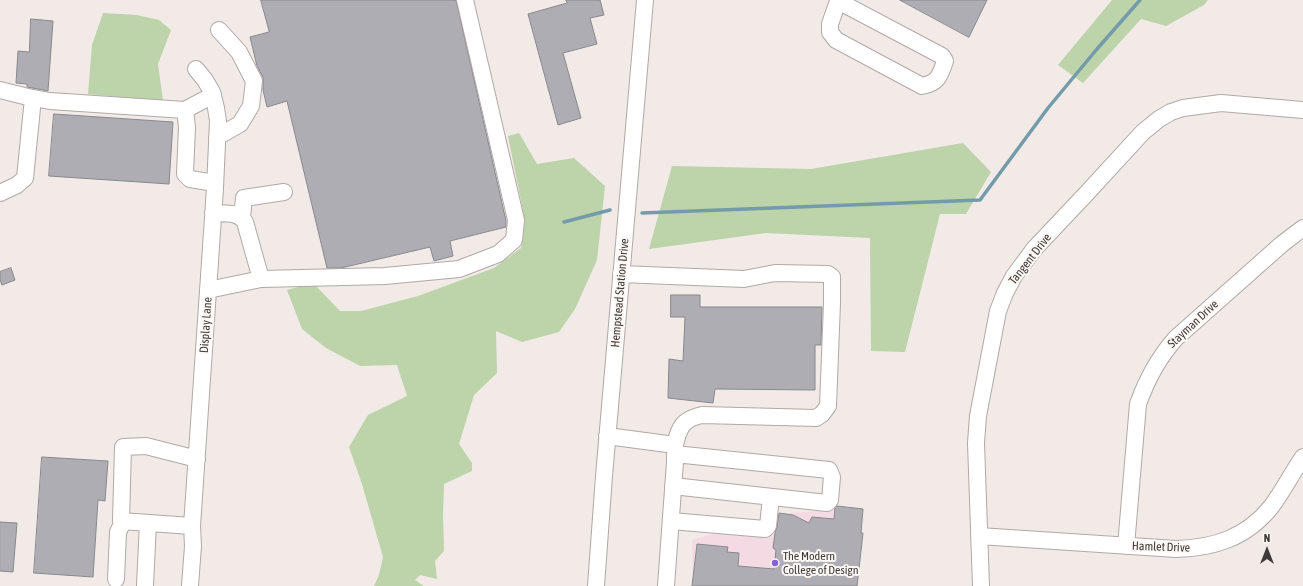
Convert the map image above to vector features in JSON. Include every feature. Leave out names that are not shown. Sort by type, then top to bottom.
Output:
[{"type":"street","points":[[208,290],[261,278],[385,276],[459,269],[498,254],[514,240],[516,220],[465,0]]},
{"type":"street","name":"Hempstead Station Drive","points":[[596,586],[607,436],[644,0]]},
{"type":"street","points":[[838,0],[942,56],[945,61],[940,76],[931,84],[922,86],[836,40],[830,32],[830,24],[838,0]]},
{"type":"street","points":[[217,137],[240,124],[251,106],[254,81],[239,52],[219,30]]},
{"type":"street","name":"Display Lane","points":[[190,586],[193,546],[192,526],[218,121],[212,95],[205,80],[196,70]]},
{"type":"street","points":[[0,90],[50,101],[185,110],[212,95]]},
{"type":"street","points":[[0,193],[17,185],[24,178],[33,98]]},
{"type":"street","name":"Tangent Drive","points":[[981,586],[976,443],[978,416],[998,311],[1014,276],[1034,249],[1143,132],[1159,119],[1171,112],[1193,106],[1221,103],[1303,110]]},
{"type":"street","points":[[185,110],[187,127],[185,174],[190,179],[215,183]]},
{"type":"street","points":[[261,278],[245,222],[242,217],[244,198],[284,192]]},
{"type":"street","points":[[213,213],[237,215],[242,217]]},
{"type":"street","name":"Stayman Drive","points":[[1126,546],[1138,404],[1152,371],[1165,350],[1176,338],[1282,244],[1303,228]]},
{"type":"street","points":[[621,274],[744,279],[782,273],[828,274],[832,277],[828,406],[822,414],[816,418],[702,415],[684,422],[678,434],[675,450],[666,586]]},
{"type":"street","points":[[607,436],[675,450],[830,470],[832,477],[830,500],[826,503],[673,486]]},
{"type":"street","points":[[124,522],[121,521],[123,447],[146,446],[197,459]]},
{"type":"street","name":"Hamlet Drive","points":[[979,536],[1176,549],[1195,549],[1209,546],[1230,539],[1243,532],[1259,520],[1271,506],[1303,457]]},
{"type":"street","points":[[671,521],[765,529],[768,526],[771,497]]},
{"type":"street","points":[[124,522],[192,526]]},
{"type":"street","points":[[116,579],[118,532],[124,522]]},
{"type":"street","points":[[145,585],[148,523]]},
{"type":"shaded area","name":"The Modern College of Design","points":[[863,508],[856,586],[693,586],[692,540],[777,514]]},
{"type":"green space","points":[[1112,0],[1208,0],[1204,5],[1166,26],[1141,19],[1083,83],[1058,65]]},
{"type":"green space","points":[[103,13],[137,15],[159,20],[171,30],[158,64],[163,101],[88,94],[92,45]]},
{"type":"green space","points":[[519,133],[537,164],[574,158],[605,186],[597,260],[575,309],[559,332],[522,342],[496,331],[497,373],[474,395],[459,444],[472,463],[472,471],[444,484],[444,551],[435,561],[437,579],[420,575],[415,580],[424,586],[374,586],[379,575],[383,557],[362,484],[349,447],[368,415],[407,396],[397,365],[360,366],[326,348],[302,329],[287,290],[313,283],[340,311],[361,311],[418,296],[494,268],[521,248],[525,221],[508,136]]},
{"type":"green space","points":[[963,143],[991,172],[966,214],[940,214],[905,352],[871,351],[870,238],[766,233],[649,249],[672,166],[811,169]]},
{"type":"building","points":[[261,0],[456,0],[506,221],[506,227],[450,241],[453,256],[434,261],[430,247],[341,268],[327,268],[287,101],[267,107],[263,90],[263,77],[257,66],[250,37],[269,32]]},
{"type":"building","points":[[566,0],[600,0],[604,15],[590,18],[597,44],[563,53],[581,118],[558,125],[528,14],[567,3]]},
{"type":"building","points":[[900,0],[987,0],[969,37]]},
{"type":"building","points":[[31,19],[53,21],[48,91],[27,87],[27,84],[16,83],[18,51],[29,52]]},
{"type":"building","points":[[54,114],[173,122],[169,184],[49,176]]},
{"type":"building","points":[[11,268],[15,280],[2,285],[0,280],[0,272]]},
{"type":"building","points":[[671,295],[700,295],[700,307],[822,307],[821,345],[815,345],[815,390],[715,389],[713,403],[668,398],[669,359],[683,361],[685,317],[671,317]]},
{"type":"building","points":[[42,457],[108,461],[105,501],[98,500],[93,577],[34,573]]},
{"type":"building","name":"The Modern College of Design","points":[[837,506],[863,509],[861,533],[863,533],[857,586],[692,586],[697,544],[728,547],[727,552],[739,553],[738,566],[774,569],[776,550],[773,548],[779,513],[793,515],[809,523],[812,517],[834,519],[835,508]]},
{"type":"building","points":[[0,522],[17,523],[13,572],[0,571]]},
{"type":"waterway","points":[[642,213],[980,200],[1048,108],[1140,0]]},
{"type":"waterway","points":[[564,222],[610,210]]},
{"type":"place","name":"The Modern College of Design","points":[[775,563]]}]
